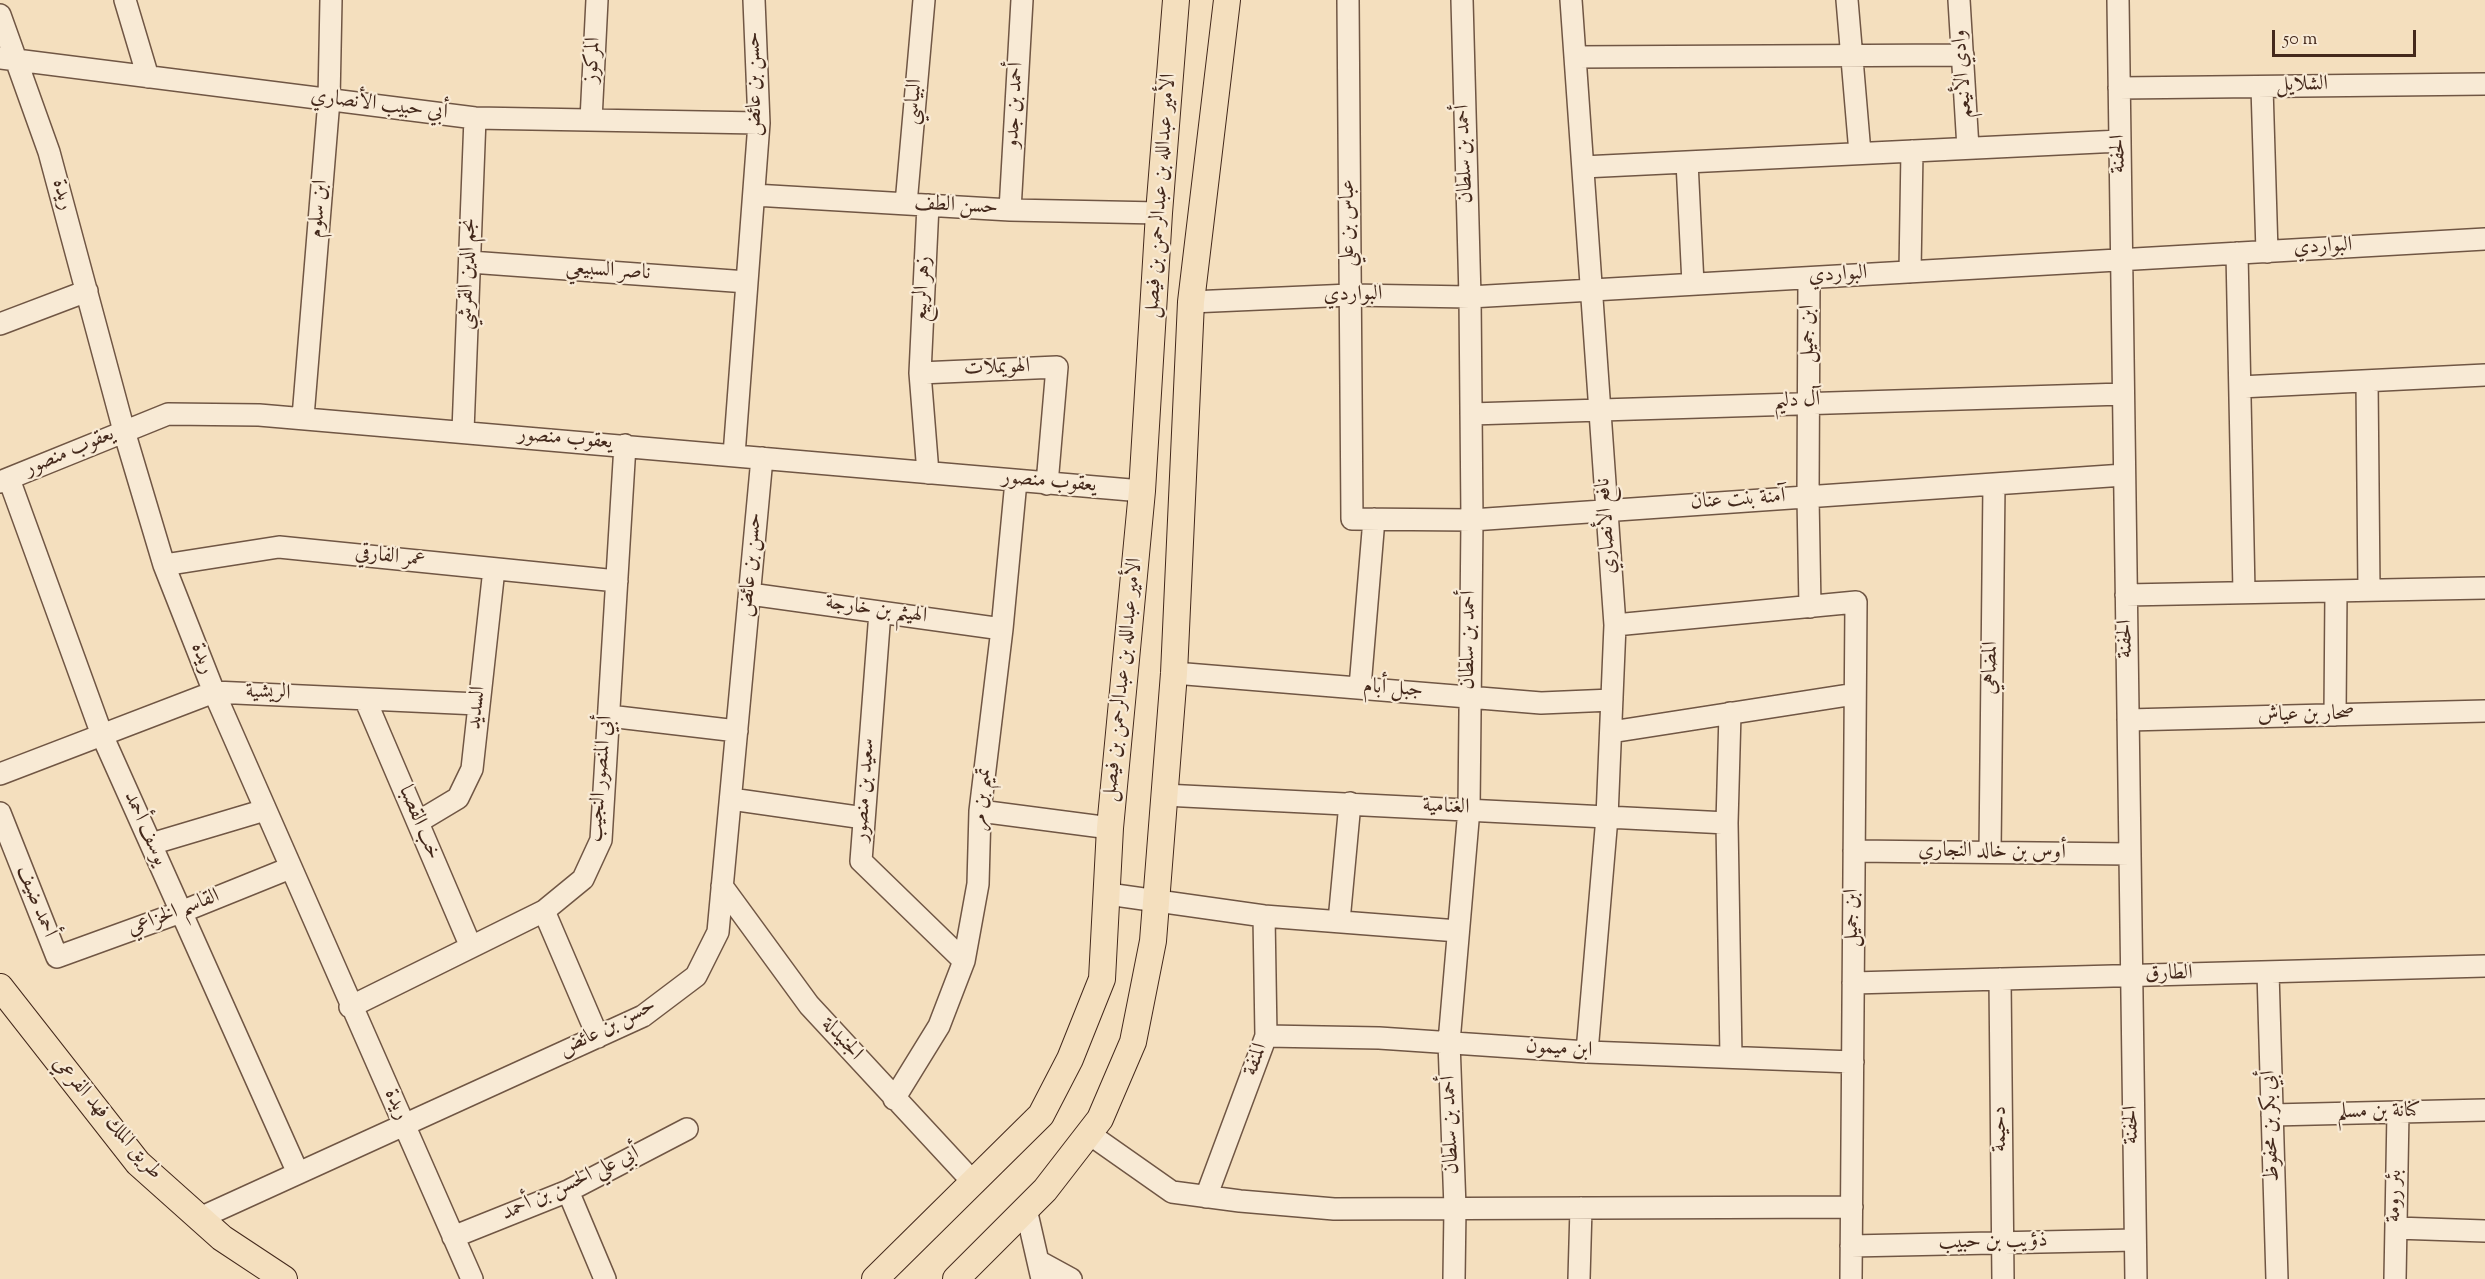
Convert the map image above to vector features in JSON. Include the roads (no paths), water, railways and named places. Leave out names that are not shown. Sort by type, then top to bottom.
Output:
[{"type":"main road","name":"الأمير عبدالله بن عبدالرحمن بن فيصل","points":[[875,1279],[1041,1115],[1070,1059],[1102,979],[1110,828],[1143,491],[1159,213],[1176,0]]},
{"type":"main road","name":"الأمير عبدالله بن عبدالرحمن بن فيصل","points":[[956,1279],[1045,1190],[1100,1119],[1132,1042],[1153,941],[1174,673],[1191,302],[1227,0]]},
{"type":"main road","name":"طريق الملك فهد الفرعي","points":[[0,987],[138,1163],[222,1238],[284,1279]]},
{"type":"street","points":[[125,0],[148,77]]},
{"type":"street","name":"ابن سلوم","points":[[303,417],[329,100],[332,0]]},
{"type":"street","name":"المركوز","points":[[591,120],[597,0]]},
{"type":"street","name":"حسن بن عائض","points":[[734,455],[759,123],[753,0]]},
{"type":"street","name":"البياسي","points":[[906,204],[924,0]]},
{"type":"street","name":"أحمد بن جدو","points":[[1010,210],[1022,0]]},
{"type":"street","name":"عباس بن علي","points":[[1348,0],[1352,519]]},
{"type":"street","name":"أحمد بن سلطان","points":[[1454,1279],[1455,1208],[1449,1042],[1469,809],[1472,520],[1470,297],[1462,0]]},
{"type":"street","name":"نافع الأنصاري","points":[[1571,0],[1615,625],[1607,817],[1587,1052]]},
{"type":"street","points":[[1847,0],[1860,153]]},
{"type":"street","name":"وادي الأنيعم","points":[[1959,0],[1968,148]]},
{"type":"street","name":"الحفنة","points":[[2118,0],[2136,1279]]},
{"type":"street","name":"ريدة","points":[[0,15],[8,60],[49,152],[124,431],[164,564],[214,692],[350,1007],[472,1279]]},
{"type":"street","points":[[1575,57],[1963,55]]},
{"type":"street","name":"أبي حبيب الأنصاري","points":[[8,60],[475,118],[759,123]]},
{"type":"street","name":"الشلايل","points":[[2119,88],[2485,84]]},
{"type":"street","points":[[2262,87],[2267,252]]},
{"type":"street","name":"نجم الدين القرشي","points":[[463,431],[475,118]]},
{"type":"street","points":[[1583,167],[2120,141]]},
{"type":"street","points":[[1910,272],[1912,151]]},
{"type":"street","points":[[1687,162],[1693,284]]},
{"type":"street","name":"حسن الطف","points":[[754,195],[1010,210],[1159,213]]},
{"type":"street","name":"زهر الربيع","points":[[920,372],[928,205]]},
{"type":"street","name":"البواردي","points":[[1191,302],[1350,295],[1470,297],[2485,239]]},
{"type":"street","points":[[2238,254],[2244,592]]},
{"type":"street","name":"ناصر السبيعي","points":[[470,262],[747,282]]},
{"type":"street","name":"ابن جميل","points":[[1809,278],[1810,607]]},
{"type":"street","points":[[0,324],[87,291]]},
{"type":"street","name":"الهويملات","points":[[920,372],[1057,367],[1047,484]]},
{"type":"street","points":[[920,372],[928,473]]},
{"type":"street","points":[[2240,387],[2485,375]]},
{"type":"street","points":[[2367,381],[2369,590]]},
{"type":"street","name":"آل دليم","points":[[1471,414],[2123,394]]},
{"type":"street","name":"يعقوب منصور","points":[[4,480],[168,414],[303,417],[1143,491]]},
{"type":"street","name":"أبي المنصور النجيب","points":[[350,1007],[544,911],[583,879],[601,840],[625,446]]},
{"type":"street","name":"حسن بن عائض","points":[[200,1218],[643,1016],[696,976],[718,932],[762,458]]},
{"type":"street","name":"آمنة بنت عنان","points":[[1352,519],[1472,520],[2124,475]]},
{"type":"street","name":"يوسف أحمد","points":[[4,480],[102,735],[298,1173]]},
{"type":"street","name":"تميم بن مر","points":[[894,1099],[939,1026],[964,961],[978,884],[980,811],[1002,629],[1016,481]]},
{"type":"street","name":"المضاهي","points":[[1990,852],[1994,484]]},
{"type":"street","points":[[1360,687],[1374,519]]},
{"type":"street","name":"عمر الفارقي","points":[[164,564],[279,546],[617,581]]},
{"type":"street","name":"السديد","points":[[418,822],[458,798],[472,769],[494,569]]},
{"type":"street","points":[[2126,595],[2485,588]]},
{"type":"street","points":[[2335,715],[2336,591]]},
{"type":"street","name":"الهيثم بن خارجة","points":[[750,594],[1002,629]]},
{"type":"street","name":"ابن جميل","points":[[1615,625],[1856,602],[1851,1279]]},
{"type":"street","name":"سعيد بن منصور","points":[[880,612],[861,861],[964,961]]},
{"type":"street","name":"جبل أبام","points":[[1174,673],[1541,703],[1612,700]]},
{"type":"street","name":"الريشية","points":[[0,774],[214,692],[478,704]]},
{"type":"street","points":[[1611,732],[1855,694]]},
{"type":"street","name":"خب القصبا","points":[[365,699],[471,947]]},
{"type":"street","name":"صحار بن عياش","points":[[2128,720],[2485,711]]},
{"type":"street","points":[[1730,713],[1726,823],[1731,1057]]},
{"type":"street","points":[[609,716],[737,730]]},
{"type":"street","name":"الغنامية","points":[[1164,795],[1726,823]]},
{"type":"street","points":[[730,799],[864,818]]},
{"type":"street","points":[[1339,921],[1350,804]]},
{"type":"street","points":[[151,844],[265,810]]},
{"type":"street","points":[[980,811],[1110,828]]},
{"type":"street","name":"أحمد ضيف","points":[[0,813],[57,957]]},
{"type":"street","name":"أوس بن خالد النجاري","points":[[1854,851],[2130,854]]},
{"type":"street","name":"القاسم الخزاعي","points":[[57,957],[181,912],[290,868]]},
{"type":"street","name":"الجنيدلة","points":[[722,886],[809,1005],[974,1183]]},
{"type":"street","points":[[1108,894],[1264,916],[1458,931]]},
{"type":"street","points":[[544,911],[598,1037]]},
{"type":"street","name":"المنفة","points":[[1206,1197],[1266,1036],[1264,916]]},
{"type":"street","name":"الطارق","points":[[1853,983],[2485,966]]},
{"type":"street","name":"أبي بكر بن محفوظ","points":[[2268,972],[2277,1279]]},
{"type":"street","name":"دحيمة","points":[[2000,979],[2003,1279]]},
{"type":"street","name":"ابن ميمون","points":[[1266,1036],[1449,1042],[1587,1052],[1852,1062]]},
{"type":"street","name":"كنانة بن مسلم","points":[[2272,1115],[2485,1110]]},
{"type":"street","name":"بئر رومة","points":[[2395,1279],[2398,1112]]},
{"type":"street","name":"أبي علي الحسن بن أحمد","points":[[453,1237],[568,1191],[687,1129]]},
{"type":"street","points":[[1088,1133],[1172,1192],[1206,1197],[1334,1209],[1852,1206]]},
{"type":"street","points":[[568,1191],[604,1279]]},
{"type":"street","points":[[1579,1279],[1581,1208]]},
{"type":"street","points":[[1026,1209],[1040,1270],[1071,1279]]},
{"type":"street","points":[[2396,1227],[2485,1231]]},
{"type":"street","name":"ذؤيب بن حبيب","points":[[1851,1246],[2135,1240]]}]
